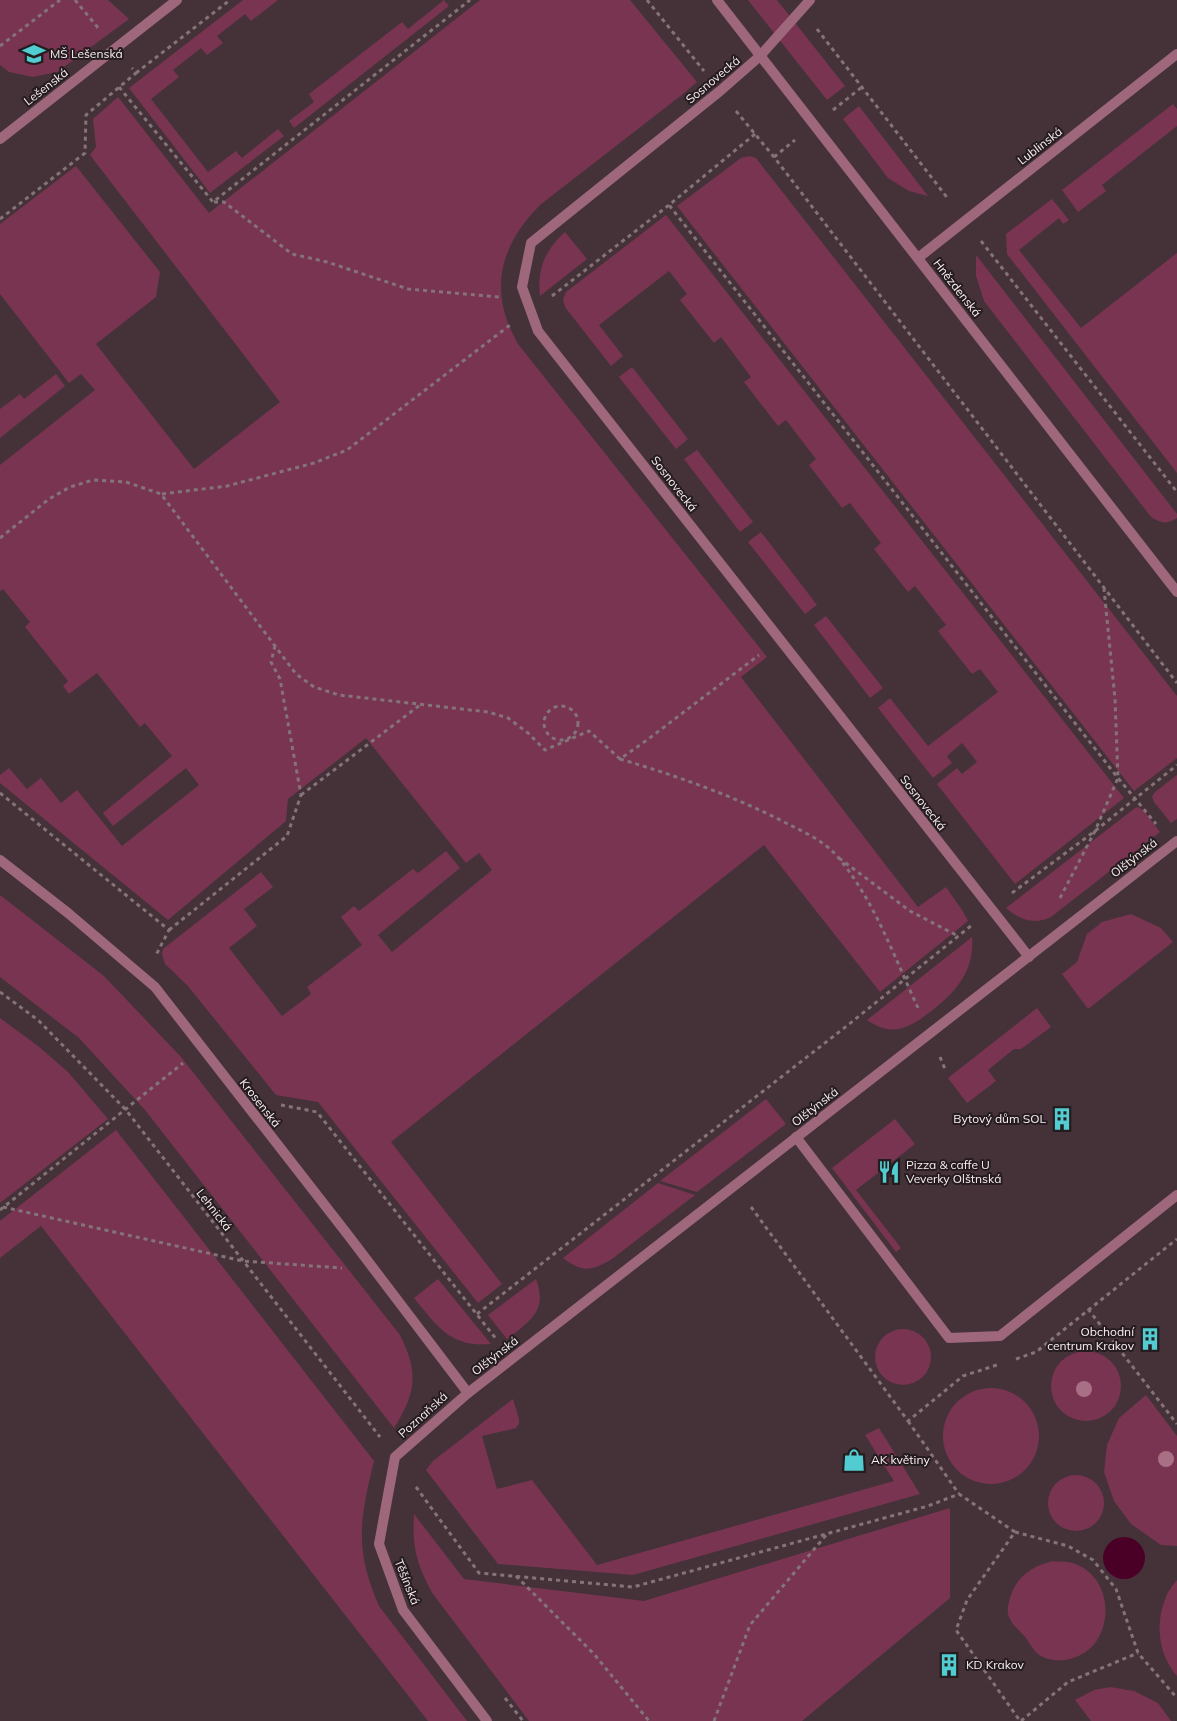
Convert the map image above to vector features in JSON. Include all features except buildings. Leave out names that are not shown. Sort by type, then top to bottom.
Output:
[{"type":"street","name":"Lešenská","points":[[0,139],[177,0]]},
{"type":"street","name":"Hnězdenská","points":[[717,0],[1177,592]]},
{"type":"street","name":"Sosnovecká","points":[[810,0],[760,56],[720,91],[531,243],[522,287],[538,331],[1029,957]]},
{"type":"street","name":"Lublinská","points":[[918,258],[1177,54]]},
{"type":"street","name":"Olštýnská","points":[[468,1393],[1175,843]]},
{"type":"street","name":"Krosenská","points":[[0,860],[68,913],[154,987],[468,1393]]},
{"type":"street","points":[[796,1137],[949,1338],[1000,1336],[1177,1195]]},
{"type":"street","name":"Poznaňská","points":[[395,1457],[468,1393]]},
{"type":"street","name":"Těšínská","points":[[395,1457],[379,1544],[404,1610],[488,1721]]},
{"type":"path","points":[[0,46],[60,0]]},
{"type":"path","points":[[136,73],[230,0]]},
{"type":"path","points":[[213,202],[470,0]]},
{"type":"path","points":[[647,0],[755,134],[1177,683]]},
{"type":"path","points":[[801,9],[1177,492]]},
{"type":"path","points":[[814,125],[862,86]]},
{"type":"path","points":[[120,87],[213,202]]},
{"type":"path","points":[[0,538],[49,499],[70,487],[93,480],[126,482],[161,494],[227,486],[314,464],[347,450],[501,330],[531,311],[669,205],[755,134]]},
{"type":"path","points":[[0,219],[85,153]]},
{"type":"path","points":[[213,202],[224,202],[292,254],[327,262],[408,289],[504,297],[531,311]]},
{"type":"path","points":[[669,205],[1118,778],[1175,843]]},
{"type":"path","points":[[161,494],[296,674],[314,688],[339,695],[488,712],[508,718],[528,733],[544,750],[589,731],[620,759],[664,772],[754,807],[814,838],[910,911],[959,937]]},
{"type":"path","points":[[1056,903],[1095,831],[1118,778],[1115,699],[1104,588]]},
{"type":"path","points":[[153,961],[169,930],[287,836],[301,795],[280,679],[271,662],[275,646]]},
{"type":"path","points":[[620,759],[762,653]]},
{"type":"path","points":[[301,795],[421,704]]},
{"type":"path","points":[[561,705],[576,713],[579,722],[576,732],[570,739],[560,740],[551,737],[545,729],[544,721],[547,713],[553,708],[561,705]]},
{"type":"path","points":[[478,1314],[1177,765]]},
{"type":"path","points":[[0,792],[169,930]]},
{"type":"path","points":[[836,856],[870,905],[946,1070]]},
{"type":"path","name":"Lehnická","points":[[0,992],[38,1020],[126,1110],[395,1457]]},
{"type":"path","points":[[1,1209],[187,1060]]},
{"type":"path","points":[[273,1104],[316,1112],[512,1359]]},
{"type":"path","points":[[1,1209],[242,1262],[375,1271]]},
{"type":"path","points":[[1088,1309],[1177,1424]]},
{"type":"path","points":[[908,1422],[960,1494],[1015,1532],[1068,1546],[1093,1560],[1116,1589],[1138,1653],[1177,1698]]},
{"type":"path","points":[[412,1491],[414,1483],[479,1573],[633,1587],[928,1506],[960,1494]]},
{"type":"path","points":[[1015,1532],[967,1600],[956,1630],[1021,1721],[1068,1682],[1138,1653]]},
{"type":"path","points":[[714,1721],[750,1625],[827,1534]]},
{"type":"path","points":[[516,1576],[594,1654],[649,1721]]},
{"type":"path","points":[[499,1690],[522,1721]]},
{"type":"shaded area","name":"MŠ Lešenská","points":[[0,0],[108,0],[129,19],[57,72],[33,77],[9,72],[0,65]]},
{"type":"shaded area","points":[[243,0],[278,0],[251,21],[245,14],[217,36],[223,43],[207,55],[201,48],[173,70],[179,77],[151,99],[208,172],[236,151],[242,158],[278,129],[284,136],[210,193],[129,88]]},
{"type":"shaded area","points":[[444,0],[449,6],[294,128],[289,121],[314,102],[309,94],[402,22],[408,29]]},
{"type":"shaded area","points":[[480,0],[630,0],[697,82],[540,205],[526,221],[507,253],[502,270],[503,306],[509,325],[518,344],[767,657],[741,677],[918,907],[946,887],[968,921],[880,992],[764,845],[391,1142],[502,1284],[478,1303],[318,1102],[276,1095],[187,985],[165,964],[162,954],[163,949],[261,872],[273,887],[244,909],[257,926],[229,948],[282,1016],[311,994],[307,987],[362,945],[341,917],[354,906],[359,911],[413,869],[418,873],[446,851],[460,868],[378,935],[392,952],[492,870],[479,853],[466,863],[366,738],[288,799],[286,821],[168,920],[0,783],[0,775],[9,768],[27,789],[41,778],[61,803],[77,790],[122,846],[199,785],[186,768],[113,826],[103,813],[172,756],[145,723],[140,727],[97,673],[69,694],[63,686],[68,681],[25,627],[30,622],[3,589],[0,591],[0,465],[95,390],[81,374],[69,383],[0,294],[0,224],[76,166],[160,272],[156,297],[96,344],[194,469],[280,402],[90,155],[96,147],[93,119],[118,97],[209,213]]},
{"type":"shaded area","points":[[748,0],[777,0],[845,86],[827,100]]},
{"type":"shaded area","points":[[1173,104],[1177,109],[1177,126],[1102,185],[1106,191],[1078,212],[1062,190]]},
{"type":"shaded area","points":[[859,106],[928,196],[909,191],[888,178],[843,119]]},
{"type":"shaded area","points":[[750,156],[756,158],[1177,696],[1177,758],[1134,791],[677,206],[741,158]]},
{"type":"shaded area","points":[[1052,199],[1069,220],[1063,224],[1059,218],[1019,250],[1081,328],[1177,253],[1177,473],[1007,254],[1006,234]]},
{"type":"shaded area","points":[[666,215],[1124,798],[1015,884],[937,784],[957,768],[962,774],[977,762],[962,743],[947,756],[952,763],[933,778],[878,708],[890,698],[928,746],[998,692],[980,669],[972,674],[938,631],[946,625],[915,586],[908,592],[874,549],[881,543],[850,503],[842,508],[809,465],[816,459],[786,420],[778,426],[744,382],[751,377],[721,337],[714,343],[680,300],[687,294],[669,271],[599,325],[623,356],[611,366],[565,307],[563,299],[566,292]]},
{"type":"shaded area","points":[[565,232],[587,259],[540,296],[540,277],[544,261],[552,246]]},
{"type":"shaded area","points":[[976,255],[1177,514],[1177,518],[1164,522],[1151,517],[984,301],[976,276]]},
{"type":"shaded area","points":[[632,367],[688,439],[676,449],[619,377]]},
{"type":"shaded area","points":[[56,374],[65,386],[0,438],[0,409],[20,394],[24,399]]},
{"type":"shaded area","points":[[697,450],[753,522],[740,532],[684,459]]},
{"type":"shaded area","points":[[761,532],[817,605],[805,614],[748,542]]},
{"type":"shaded area","points":[[826,616],[883,688],[870,698],[814,625]]},
{"type":"shaded area","points":[[1177,775],[1177,819],[1171,823],[1152,797],[1155,792]]},
{"type":"shaded area","points":[[1138,807],[1144,811],[1160,832],[1051,917],[1039,921],[1027,920],[1006,908],[1135,808]]},
{"type":"shaded area","points":[[0,895],[104,976],[181,1057],[400,1335],[410,1361],[412,1383],[407,1404],[394,1428],[145,1110],[79,1038],[0,977]]},
{"type":"shaded area","points":[[1131,914],[1161,928],[1173,942],[1088,1009],[1062,974],[1077,962],[1087,934],[1102,922]]},
{"type":"shaded area","points":[[972,937],[970,960],[962,980],[948,997],[930,1012],[914,1023],[900,1029],[884,1028],[867,1020]]},
{"type":"shaded area","points":[[1037,1008],[1051,1027],[1021,1049],[1014,1049],[988,1070],[996,1081],[967,1103],[948,1078]]},
{"type":"shaded area","points":[[0,1018],[38,1046],[68,1072],[108,1119],[0,1203]]},
{"type":"shaded area","points":[[766,1099],[786,1124],[697,1192],[660,1181]]},
{"type":"shaded area","points":[[895,1119],[915,1144],[856,1190],[901,1248],[896,1252],[832,1168]]},
{"type":"shaded area","points":[[116,1130],[374,1461],[365,1500],[362,1534],[363,1550],[371,1586],[379,1606],[467,1721],[428,1721],[41,1226],[0,1258],[0,1221]]},
{"type":"shaded area","points":[[658,1183],[695,1195],[612,1259],[599,1266],[587,1269],[582,1268],[563,1258]]},
{"type":"shaded area","points":[[438,1279],[491,1344],[477,1344],[455,1339],[438,1326],[422,1308],[414,1298]]},
{"type":"shaded area","points":[[536,1279],[540,1299],[535,1314],[523,1327],[507,1339],[488,1315]]},
{"type":"shaded area","points":[[903,1329],[914,1331],[923,1337],[929,1346],[931,1357],[929,1368],[923,1377],[914,1383],[903,1385],[892,1383],[883,1377],[877,1368],[875,1357],[877,1346],[883,1337],[892,1331]]},
{"type":"shaded area","points":[[1079,1351],[1093,1351],[1106,1357],[1115,1366],[1121,1379],[1119,1399],[1111,1411],[1093,1421],[1079,1421],[1066,1415],[1057,1406],[1051,1393],[1051,1379],[1057,1366],[1066,1357]]},
{"type":"shaded area","points":[[991,1388],[1009,1392],[1025,1402],[1035,1418],[1039,1436],[1035,1454],[1025,1470],[1009,1480],[991,1484],[973,1480],[957,1470],[947,1454],[943,1436],[947,1418],[957,1402],[973,1392]]},
{"type":"shaded area","points":[[1146,1395],[1177,1436],[1177,1546],[1161,1545],[1131,1524],[1114,1501],[1104,1472],[1107,1445],[1119,1418]]},
{"type":"shaded area","points":[[513,1399],[519,1419],[519,1424],[516,1428],[482,1436],[497,1489],[532,1480],[597,1565],[894,1481],[865,1435],[879,1428],[920,1494],[633,1575],[498,1564],[426,1470],[433,1461]]},
{"type":"shaded area","points":[[1076,1475],[1087,1477],[1096,1483],[1102,1492],[1104,1503],[1102,1514],[1096,1523],[1087,1529],[1076,1531],[1065,1529],[1056,1523],[1050,1514],[1048,1503],[1050,1492],[1056,1483],[1065,1477]]},
{"type":"shaded area","points":[[950,1508],[950,1598],[802,1721],[529,1721],[433,1594],[419,1565],[414,1537],[414,1514],[464,1579],[644,1601]]},
{"type":"shaded area","points":[[1124,1537],[1139,1543],[1145,1558],[1139,1573],[1124,1579],[1109,1573],[1103,1558],[1109,1543]]},
{"type":"shaded area","points":[[1053,1561],[1068,1562],[1080,1566],[1090,1573],[1097,1581],[1105,1603],[1103,1626],[1095,1644],[1075,1658],[1067,1660],[1051,1660],[1038,1654],[1010,1620],[1008,1614],[1009,1600],[1014,1588],[1022,1577],[1027,1572]]},
{"type":"shaded area","points":[[1177,1580],[1177,1676],[1162,1648],[1160,1617],[1169,1590]]},
{"type":"shaded area","points":[[1110,1687],[1134,1691],[1158,1703],[1171,1721],[1091,1721],[1075,1700],[1094,1690]]},
{"type":"place","name":"MŠ Lešenská","points":[[34,54]]},
{"type":"place","name":"Bytový dům SOL","points":[[1062,1119]]},
{"type":"place","name":"Pizza & caffe U Veverky Olštnská","points":[[889,1172]]},
{"type":"place","name":"Obchodní centrum Krakov","points":[[1150,1339]]},
{"type":"place","name":"AK květiny","points":[[854,1460]]},
{"type":"place","name":"KD Krakov","points":[[949,1665]]}]
